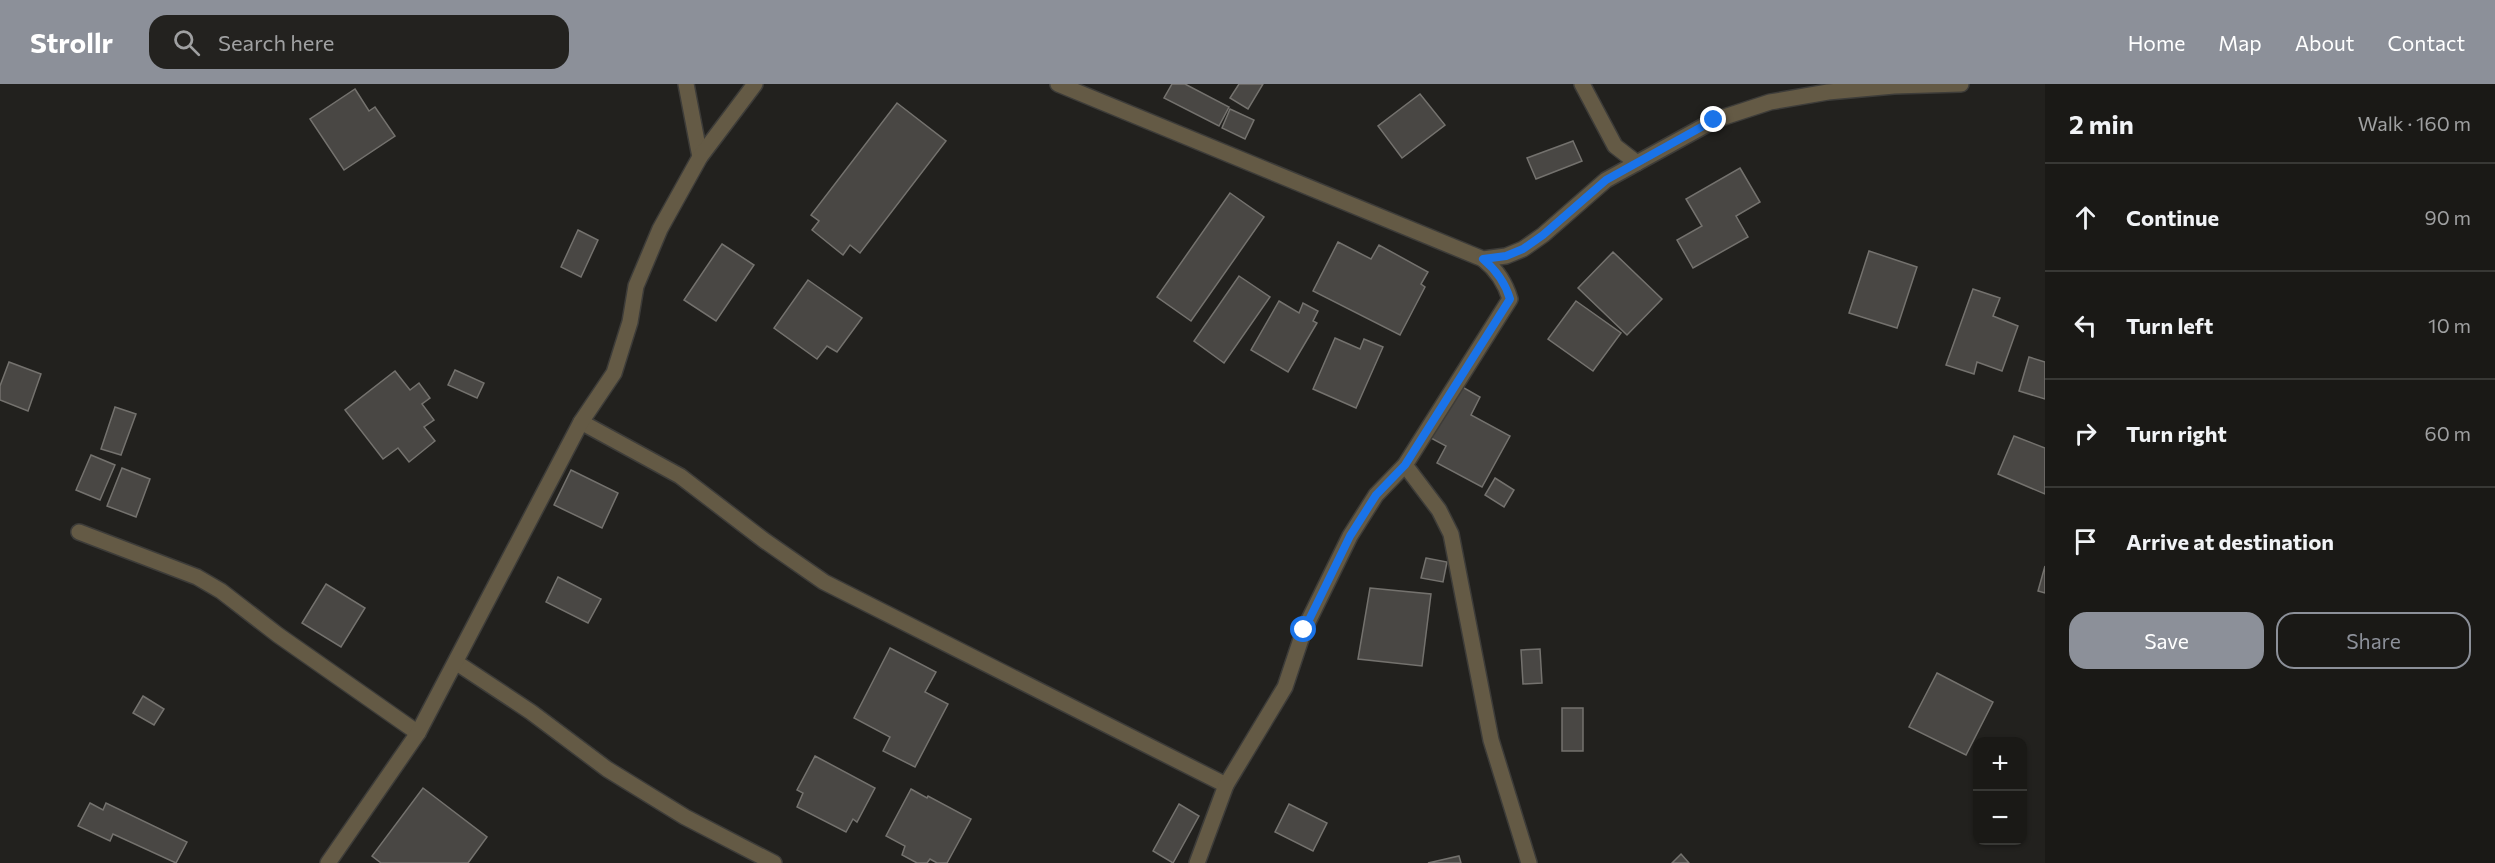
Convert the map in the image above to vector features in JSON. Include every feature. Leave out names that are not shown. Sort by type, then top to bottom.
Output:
[{"type":"street","points":[[686,84],[700,157]]},
{"type":"street","points":[[328,863],[418,734],[581,422],[614,373],[630,322],[636,286],[660,229],[700,157],[755,84]]},
{"type":"street","points":[[1058,84],[1483,259],[1494,268],[1507,287],[1510,299],[1405,465],[1376,495],[1350,536],[1304,630],[1285,687],[1226,785],[1197,863]]},
{"type":"street","points":[[1582,84],[1615,146],[1637,163]]},
{"type":"street","points":[[1483,259],[1506,256],[1523,249],[1543,235],[1606,180],[1714,120],[1770,102],[1839,91],[1894,86],[1961,84]]},
{"type":"street","points":[[581,422],[681,476],[749,529],[824,582],[1226,785]]},
{"type":"street","points":[[1405,465],[1439,510],[1451,534],[1491,740],[1530,863]]},
{"type":"street","points":[[78,532],[110,542],[197,577],[221,591],[278,636],[418,734]]},
{"type":"street","points":[[456,663],[531,712],[607,769],[685,817],[774,863]]},
{"type":"building","points":[[1172,84],[1185,84],[1229,107],[1219,126],[1164,98]]},
{"type":"building","points":[[1239,84],[1263,84],[1248,109],[1230,98]]},
{"type":"building","points":[[355,89],[369,111],[375,107],[395,136],[344,170],[310,119]]},
{"type":"building","points":[[1420,94],[1445,125],[1402,158],[1378,126]]},
{"type":"building","points":[[897,103],[946,141],[860,253],[850,245],[843,255],[812,230],[819,221],[811,215]]},
{"type":"building","points":[[1230,109],[1254,120],[1245,139],[1222,128]]},
{"type":"building","points":[[1573,141],[1582,161],[1536,179],[1527,158]]},
{"type":"building","points":[[1740,168],[1760,202],[1736,216],[1748,237],[1693,268],[1677,240],[1702,226],[1686,199]]},
{"type":"building","points":[[1230,193],[1264,217],[1191,321],[1157,297]]},
{"type":"building","points":[[578,230],[598,240],[581,277],[561,267]]},
{"type":"building","points":[[1338,242],[1371,259],[1379,245],[1428,272],[1421,284],[1425,287],[1400,335],[1313,291]]},
{"type":"building","points":[[722,244],[754,265],[716,321],[684,300]]},
{"type":"building","points":[[1869,251],[1917,267],[1897,328],[1849,313]]},
{"type":"building","points":[[1613,252],[1662,299],[1627,335],[1578,288]]},
{"type":"building","points":[[1239,276],[1270,297],[1224,363],[1194,341]]},
{"type":"building","points":[[808,280],[862,318],[837,352],[827,346],[817,359],[774,328]]},
{"type":"building","points":[[1973,289],[2000,298],[1993,316],[2018,326],[2002,371],[1977,362],[1974,374],[1946,365]]},
{"type":"building","points":[[1279,301],[1299,313],[1303,303],[1318,311],[1313,321],[1317,323],[1288,372],[1251,350]]},
{"type":"building","points":[[1576,301],[1621,333],[1593,371],[1548,339]]},
{"type":"building","points":[[1335,338],[1360,349],[1364,339],[1383,347],[1356,408],[1313,389]]},
{"type":"building","points":[[2029,357],[2045,362],[2045,399],[2019,391]]},
{"type":"building","points":[[9,362],[41,374],[28,411],[0,400],[0,386]]},
{"type":"building","points":[[455,370],[484,383],[477,398],[448,385]]},
{"type":"building","points":[[395,371],[410,390],[419,383],[430,398],[422,404],[434,420],[424,427],[435,441],[409,462],[398,448],[383,459],[345,410]]},
{"type":"building","points":[[1457,384],[1480,397],[1471,415],[1510,436],[1482,487],[1437,463],[1446,446],[1429,437]]},
{"type":"building","points":[[115,407],[136,414],[121,455],[101,449]]},
{"type":"building","points":[[2014,436],[2045,448],[2045,494],[1998,474]]},
{"type":"building","points":[[91,455],[115,465],[100,500],[76,490]]},
{"type":"building","points":[[122,468],[150,479],[136,517],[107,506]]},
{"type":"building","points":[[571,470],[618,493],[602,528],[554,505]]},
{"type":"building","points":[[1495,478],[1514,490],[1504,507],[1485,495]]},
{"type":"building","points":[[1426,558],[1447,562],[1443,582],[1421,578]]},
{"type":"building","points":[[2045,566],[2045,593],[2038,591]]},
{"type":"building","points":[[558,577],[601,599],[588,623],[546,602]]},
{"type":"building","points":[[326,584],[365,608],[341,647],[302,623]]},
{"type":"building","points":[[1370,588],[1431,594],[1422,666],[1358,659]]},
{"type":"building","points":[[890,648],[936,672],[925,692],[948,704],[915,767],[883,751],[890,737],[854,718]]},
{"type":"building","points":[[1540,649],[1542,683],[1523,684],[1521,650]]},
{"type":"building","points":[[1937,673],[1993,702],[1975,737],[1973,737],[1966,755],[1909,727]]},
{"type":"building","points":[[143,696],[164,709],[154,725],[133,713]]},
{"type":"building","points":[[1562,708],[1583,708],[1583,751],[1562,751]]},
{"type":"building","points":[[815,756],[875,788],[857,822],[853,819],[846,832],[797,807],[803,793],[797,790]]},
{"type":"building","points":[[423,788],[487,837],[468,863],[381,863],[372,856]]},
{"type":"building","points":[[911,789],[971,819],[947,863],[937,863],[930,859],[927,863],[917,863],[902,855],[905,846],[886,836]]},
{"type":"building","points":[[90,803],[103,810],[106,803],[187,842],[176,863],[113,834],[110,841],[78,826]]},
{"type":"building","points":[[1179,804],[1199,816],[1173,863],[1153,851]]},
{"type":"building","points":[[1289,804],[1327,823],[1313,851],[1275,832]]},
{"type":"building","points":[[1681,854],[1689,863],[1672,863]]},
{"type":"building","points":[[1459,856],[1461,863],[1428,863]]},
{"type":"route","points":[[1304,630],[1350,536],[1376,495],[1405,465],[1510,299],[1507,287],[1494,268],[1483,259],[1506,256],[1523,249],[1543,235],[1606,180],[1714,120]]}]
